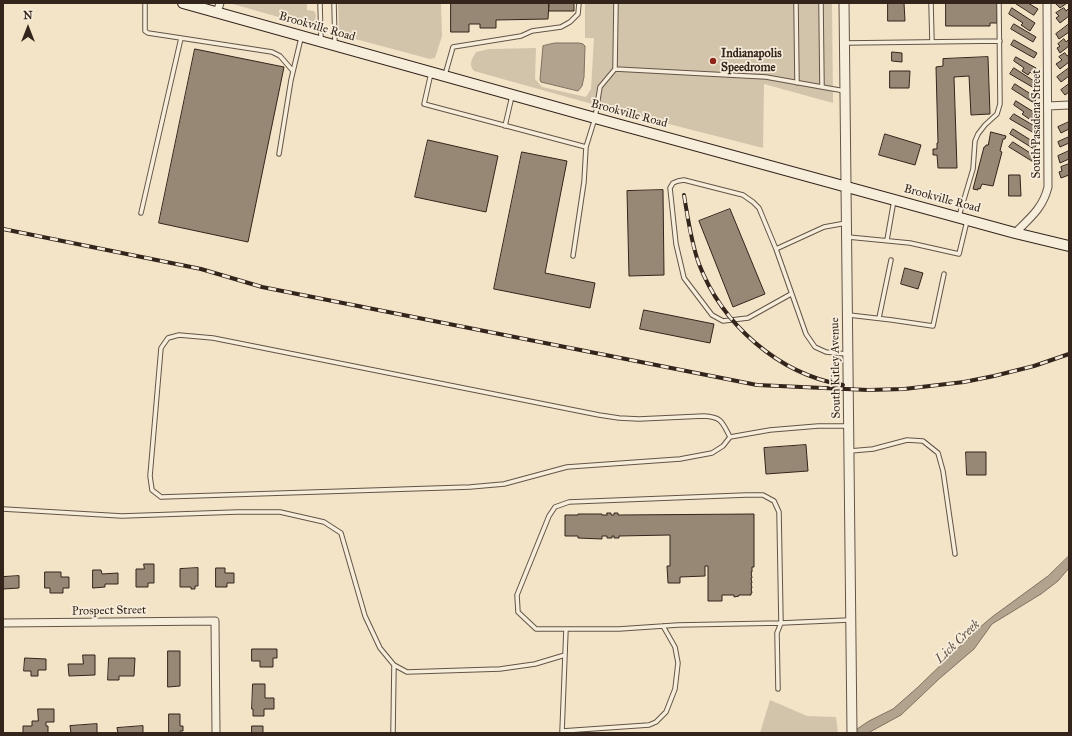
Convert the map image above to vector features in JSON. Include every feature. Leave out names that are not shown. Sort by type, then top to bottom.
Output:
[{"type":"main road","name":"Brookville Road","points":[[183,3],[218,8],[301,36],[431,73],[1015,233],[1069,246]]},
{"type":"street","name":"South Kitley Avenue","points":[[844,3],[852,733]]},
{"type":"street","name":"South Pasadena Street","points":[[1015,233],[1038,210],[1045,197],[1049,184],[1047,3]]},
{"type":"street","points":[[1048,106],[1069,105]]},
{"type":"street","name":"Prospect Street","points":[[3,623],[214,621],[216,733]]},
{"type":"lane","points":[[145,3],[145,30],[148,33],[272,52],[280,56],[293,71]]},
{"type":"lane","points":[[320,3],[321,42]]},
{"type":"lane","points":[[334,3],[335,46]]},
{"type":"lane","points":[[444,76],[453,47],[521,36],[532,31],[561,27],[570,22],[578,14],[579,3]]},
{"type":"lane","points":[[573,256],[584,182],[586,147],[595,118],[600,87],[615,69],[616,3]]},
{"type":"lane","points":[[796,3],[797,82]]},
{"type":"lane","points":[[821,3],[822,87]]},
{"type":"lane","points":[[931,3],[932,42]]},
{"type":"lane","points":[[847,237],[910,243],[959,254],[963,218],[973,169],[975,141],[978,134],[997,114],[1000,104],[999,3]]},
{"type":"lane","points":[[279,154],[293,71],[301,36]]},
{"type":"lane","points":[[141,213],[182,38]]},
{"type":"lane","points":[[845,44],[1000,41]]},
{"type":"lane","points":[[615,69],[766,77],[845,91]]},
{"type":"lane","points":[[431,73],[424,104],[586,147]]},
{"type":"lane","points":[[505,126],[512,95]]},
{"type":"lane","points":[[791,294],[748,318],[723,321],[712,315],[684,278],[676,244],[670,188],[673,183],[684,180],[743,195],[753,202],[759,208],[776,249],[806,334],[815,347],[826,352],[848,354]]},
{"type":"lane","points":[[887,240],[894,199]]},
{"type":"lane","points":[[776,249],[824,227],[847,222]]},
{"type":"lane","points":[[879,318],[891,260]]},
{"type":"lane","points":[[848,315],[933,326],[944,274]]},
{"type":"lane","points":[[730,437],[721,420],[713,416],[639,419],[599,415],[213,338],[178,335],[168,338],[161,348],[150,476],[152,490],[162,497],[470,487],[504,484],[567,467],[680,459],[712,453],[723,446],[730,437],[770,430],[818,426],[849,426]]},
{"type":"lane","points":[[849,451],[873,449],[907,440],[923,441],[938,453],[943,471],[955,554]]},
{"type":"lane","points":[[778,689],[777,634],[781,623],[779,512],[774,501],[763,495],[746,495],[569,502],[555,507],[549,516],[517,595],[518,612],[536,629],[619,629],[663,626],[781,623],[851,620]]},
{"type":"lane","points":[[3,509],[122,516],[280,512],[324,522],[341,533],[365,616],[380,648],[394,665],[407,672],[500,669],[535,664],[565,655]]},
{"type":"lane","points":[[566,629],[562,732],[649,725],[656,722],[666,712],[675,689],[678,663],[675,647],[663,626]]},
{"type":"lane","points":[[393,733],[394,665]]},
{"type":"shaded area","points":[[229,3],[307,3],[307,10],[314,11],[316,15],[315,22],[307,25]]},
{"type":"shaded area","points":[[338,3],[441,3],[442,36],[435,58],[430,59],[344,36],[339,30]]},
{"type":"shaded area","name":"Indianapolis Speedrome","points":[[585,3],[832,3],[833,103],[764,84],[763,148],[610,109],[474,71],[472,68],[471,62],[476,52],[489,49],[536,48],[535,79],[542,87],[586,97],[591,89],[594,38],[585,38]]},
{"type":"shaded area","points":[[555,43],[579,43],[585,46],[584,77],[582,86],[578,91],[541,82],[540,80],[543,46]]},
{"type":"shaded area","name":"Lick Creek","points":[[1069,556],[1069,568],[1058,581],[1041,594],[992,624],[974,649],[939,679],[901,715],[868,733],[851,733],[869,721],[893,709],[979,628],[1048,576]]},
{"type":"shaded area","points":[[770,700],[807,716],[836,717],[838,733],[760,733]]},
{"type":"building","points":[[451,3],[549,3],[548,19],[496,20],[496,28],[480,28],[480,24],[469,24],[469,32],[451,32]]},
{"type":"building","points":[[549,3],[574,3],[574,11],[549,11]]},
{"type":"building","points":[[888,3],[904,3],[905,21],[888,21]]},
{"type":"building","points":[[946,3],[997,3],[997,23],[990,23],[990,26],[946,26]]},
{"type":"building","points":[[1015,3],[1028,3],[1038,9],[1034,15]]},
{"type":"building","points":[[1067,3],[1060,8],[1056,4]]},
{"type":"building","points":[[1012,8],[1035,23],[1030,31],[1021,25],[1023,23],[1009,14]]},
{"type":"building","points":[[1064,8],[1066,11],[1069,8],[1069,16],[1060,23],[1056,18],[1059,16],[1056,13]]},
{"type":"building","points":[[1014,24],[1036,37],[1033,42],[1011,29]]},
{"type":"building","points":[[1069,24],[1069,32],[1059,39],[1056,34]]},
{"type":"building","points":[[1064,39],[1066,42],[1069,39],[1069,46],[1060,53],[1057,48],[1060,46],[1058,44]]},
{"type":"building","points":[[1014,40],[1037,53],[1034,58],[1011,45]]},
{"type":"building","points":[[195,49],[284,67],[248,242],[159,223]]},
{"type":"building","points":[[892,52],[902,53],[902,62],[892,61]]},
{"type":"building","points":[[1065,53],[1067,56],[1069,55],[1069,62],[1060,69],[1056,64],[1062,60],[1059,57]]},
{"type":"building","points":[[988,57],[990,114],[971,115],[969,76],[954,77],[957,168],[938,168],[937,155],[933,155],[933,149],[937,149],[938,143],[936,67],[943,66],[943,59]]},
{"type":"building","points":[[1016,57],[1036,68],[1033,74],[1030,72],[1028,75],[1022,71],[1024,68],[1014,61]]},
{"type":"building","points":[[1014,68],[1037,83],[1034,88],[1010,74]]},
{"type":"building","points":[[1069,68],[1069,76],[1061,82],[1057,77]]},
{"type":"building","points":[[890,71],[910,71],[909,88],[890,88]]},
{"type":"building","points":[[1015,84],[1037,98],[1034,103],[1012,89]]},
{"type":"building","points":[[1069,84],[1069,92],[1065,95],[1061,90]]},
{"type":"building","points":[[1016,101],[1037,114],[1032,121],[1022,114],[1024,112],[1014,105]]},
{"type":"building","points":[[1014,114],[1038,128],[1034,133],[1010,119]]},
{"type":"building","points":[[1069,122],[1069,129],[1061,133],[1058,127]]},
{"type":"building","points":[[1013,129],[1037,144],[1034,149],[1010,134]]},
{"type":"building","points":[[991,132],[1006,136],[1005,139],[1003,139],[1000,151],[1002,152],[993,186],[982,184],[980,189],[973,189],[984,147],[988,145]]},
{"type":"building","points":[[885,134],[921,145],[915,165],[879,155]]},
{"type":"building","points":[[1069,137],[1069,143],[1060,147],[1058,142]]},
{"type":"building","points":[[428,140],[498,156],[486,212],[415,197]]},
{"type":"building","points":[[1013,142],[1038,158],[1035,163],[1009,147]]},
{"type":"building","points":[[1069,151],[1069,159],[1060,163],[1058,156]]},
{"type":"building","points":[[522,152],[567,161],[545,273],[595,283],[590,308],[494,289]]},
{"type":"building","points":[[1069,164],[1069,175],[1061,178],[1059,172],[1062,171],[1061,167]]},
{"type":"building","points":[[1009,175],[1020,175],[1021,196],[1009,196]]},
{"type":"building","points":[[663,190],[664,275],[629,276],[627,191]]},
{"type":"building","points":[[730,209],[765,294],[733,307],[699,221]]},
{"type":"building","points":[[905,268],[923,273],[918,289],[901,284]]},
{"type":"building","points":[[644,310],[714,324],[710,343],[640,329]]},
{"type":"building","points":[[806,445],[808,471],[766,474],[764,448]]},
{"type":"building","points":[[966,452],[986,452],[986,475],[967,475]]},
{"type":"building","points":[[607,513],[611,513],[611,515],[614,515],[614,513],[618,513],[618,515],[754,514],[754,567],[752,567],[751,572],[751,595],[739,595],[734,597],[734,595],[722,595],[722,601],[708,601],[708,566],[705,566],[705,576],[680,577],[680,583],[668,583],[667,566],[670,566],[670,535],[619,536],[619,538],[614,538],[614,536],[612,536],[612,538],[607,538],[607,536],[602,536],[602,539],[565,536],[565,515],[607,515]]},
{"type":"building","points":[[144,564],[154,564],[154,583],[148,583],[148,587],[136,587],[136,569],[144,569]]},
{"type":"building","points":[[198,568],[198,586],[195,586],[195,589],[191,589],[191,587],[180,587],[180,569]]},
{"type":"building","points":[[216,568],[225,568],[225,573],[234,573],[234,583],[227,583],[227,587],[216,587]]},
{"type":"building","points":[[93,570],[101,570],[102,574],[118,573],[118,584],[105,584],[105,587],[93,588]]},
{"type":"building","points":[[45,572],[61,572],[61,577],[69,577],[69,588],[63,588],[63,593],[50,593],[50,588],[45,588]]},
{"type":"building","points":[[19,576],[19,588],[3,589],[3,577]]},
{"type":"building","points":[[252,649],[277,649],[277,658],[273,658],[273,667],[260,667],[260,661],[252,661]]},
{"type":"building","points":[[168,651],[180,651],[180,686],[168,687]]},
{"type":"building","points":[[83,655],[95,655],[95,675],[69,676],[68,664],[83,664]]},
{"type":"building","points":[[25,658],[46,659],[46,670],[38,670],[38,676],[31,676],[31,671],[24,671]]},
{"type":"building","points":[[109,658],[135,658],[134,676],[119,676],[119,680],[108,680]]},
{"type":"building","points":[[253,684],[265,684],[265,698],[274,698],[274,709],[264,709],[264,716],[253,716]]},
{"type":"building","points":[[38,709],[54,709],[54,722],[46,722],[46,726],[48,726],[48,733],[23,733],[23,726],[32,726],[32,721],[38,721]]},
{"type":"building","points":[[169,714],[180,714],[180,726],[183,726],[183,731],[180,731],[180,733],[169,733]]},
{"type":"building","points":[[97,724],[97,733],[71,733],[70,726]]},
{"type":"building","points":[[143,726],[143,733],[118,733],[117,728]]},
{"type":"building","points":[[252,726],[263,726],[263,733],[252,733]]},
{"type":"railway","points":[[684,195],[688,222],[696,256],[709,286],[722,307],[755,343],[775,358],[796,370],[819,379],[843,385]]},
{"type":"railway","points":[[3,229],[201,269],[262,287],[757,385],[868,390],[904,389],[964,382],[994,376],[1034,366],[1069,354]]},
{"type":"place","name":"Indianapolis Speedrome","points":[[713,61]]}]
